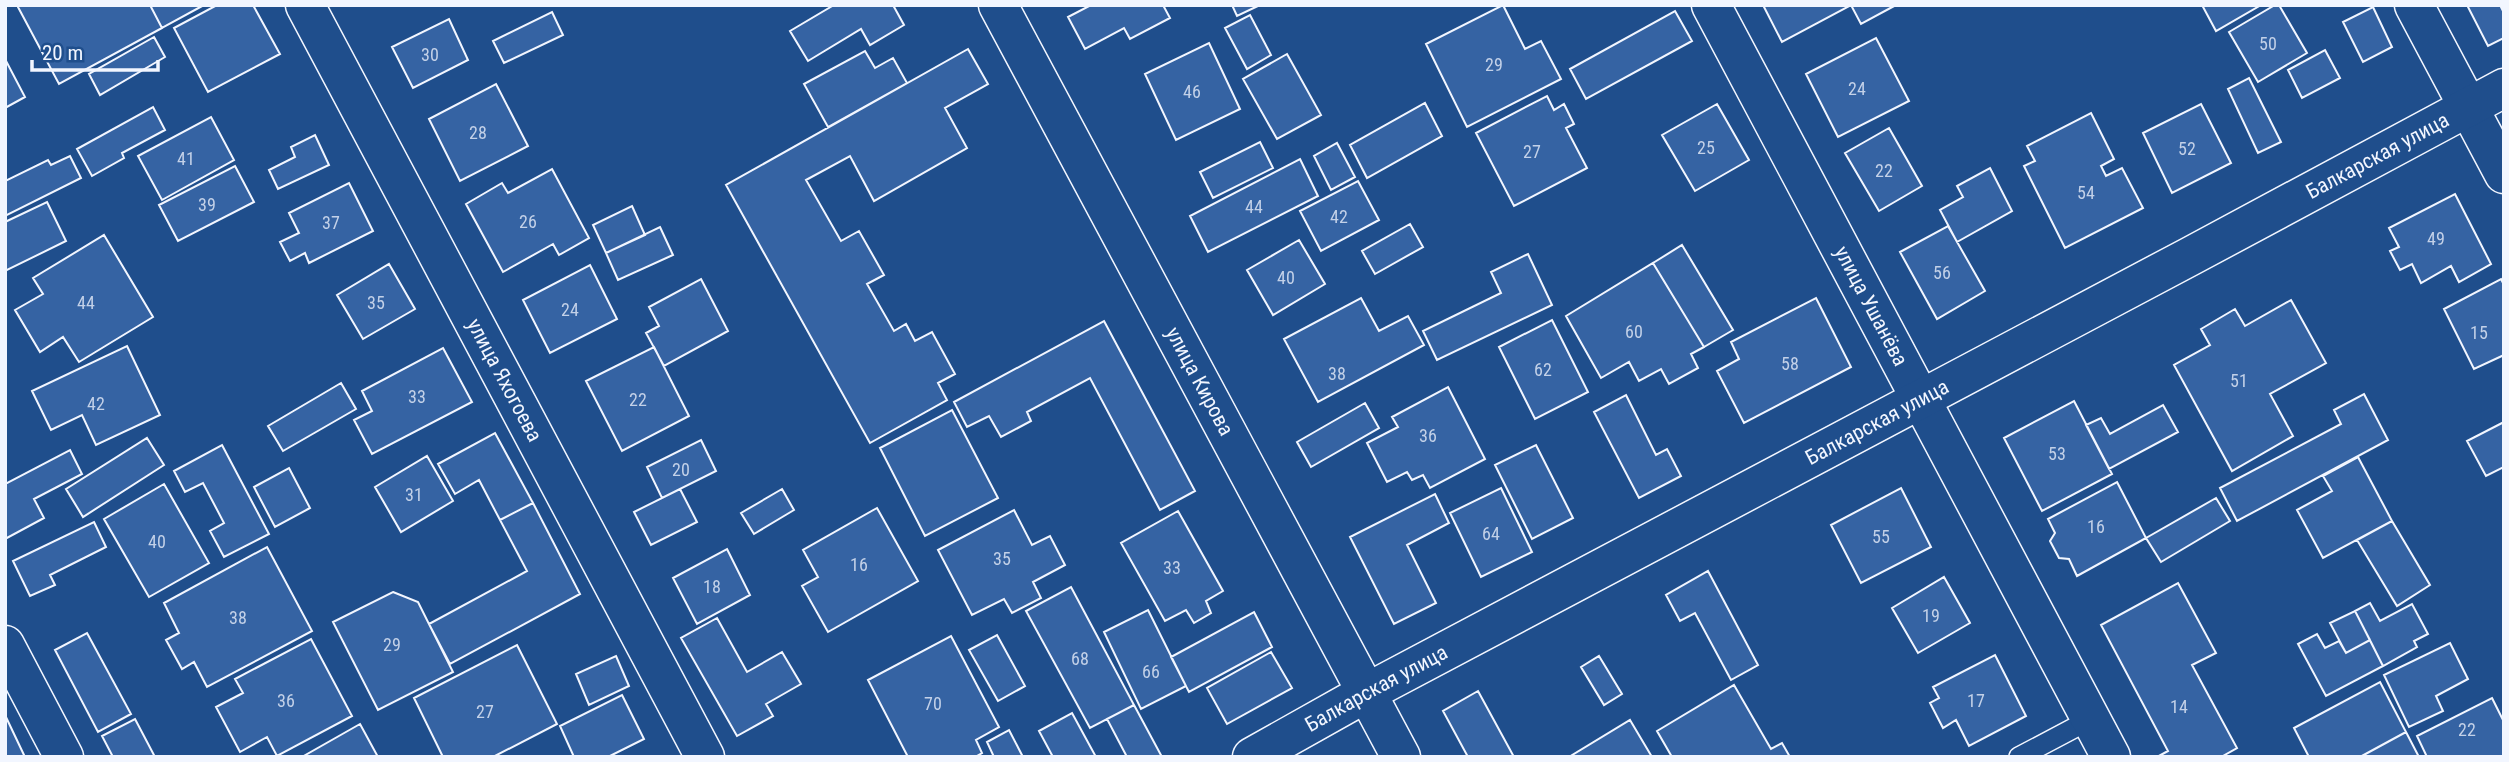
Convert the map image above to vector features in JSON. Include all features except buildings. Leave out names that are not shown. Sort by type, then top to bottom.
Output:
[{"type":"street","name":"улица Яхогоева","points":[[305,5],[705,757]]},
{"type":"street","name":"улица Кирова","points":[[999,5],[1401,757]]},
{"type":"street","name":"улица Ушанёва","points":[[1710,5],[2111,757]]},
{"type":"street","points":[[2414,5],[2504,174]]},
{"type":"street","name":"Балкарская улица","points":[[1252,757],[1366,693],[2504,88]]},
{"type":"street","points":[[5,645],[64,757]]},
{"type":"lane","points":[[2019,757],[2091,719]]}]
